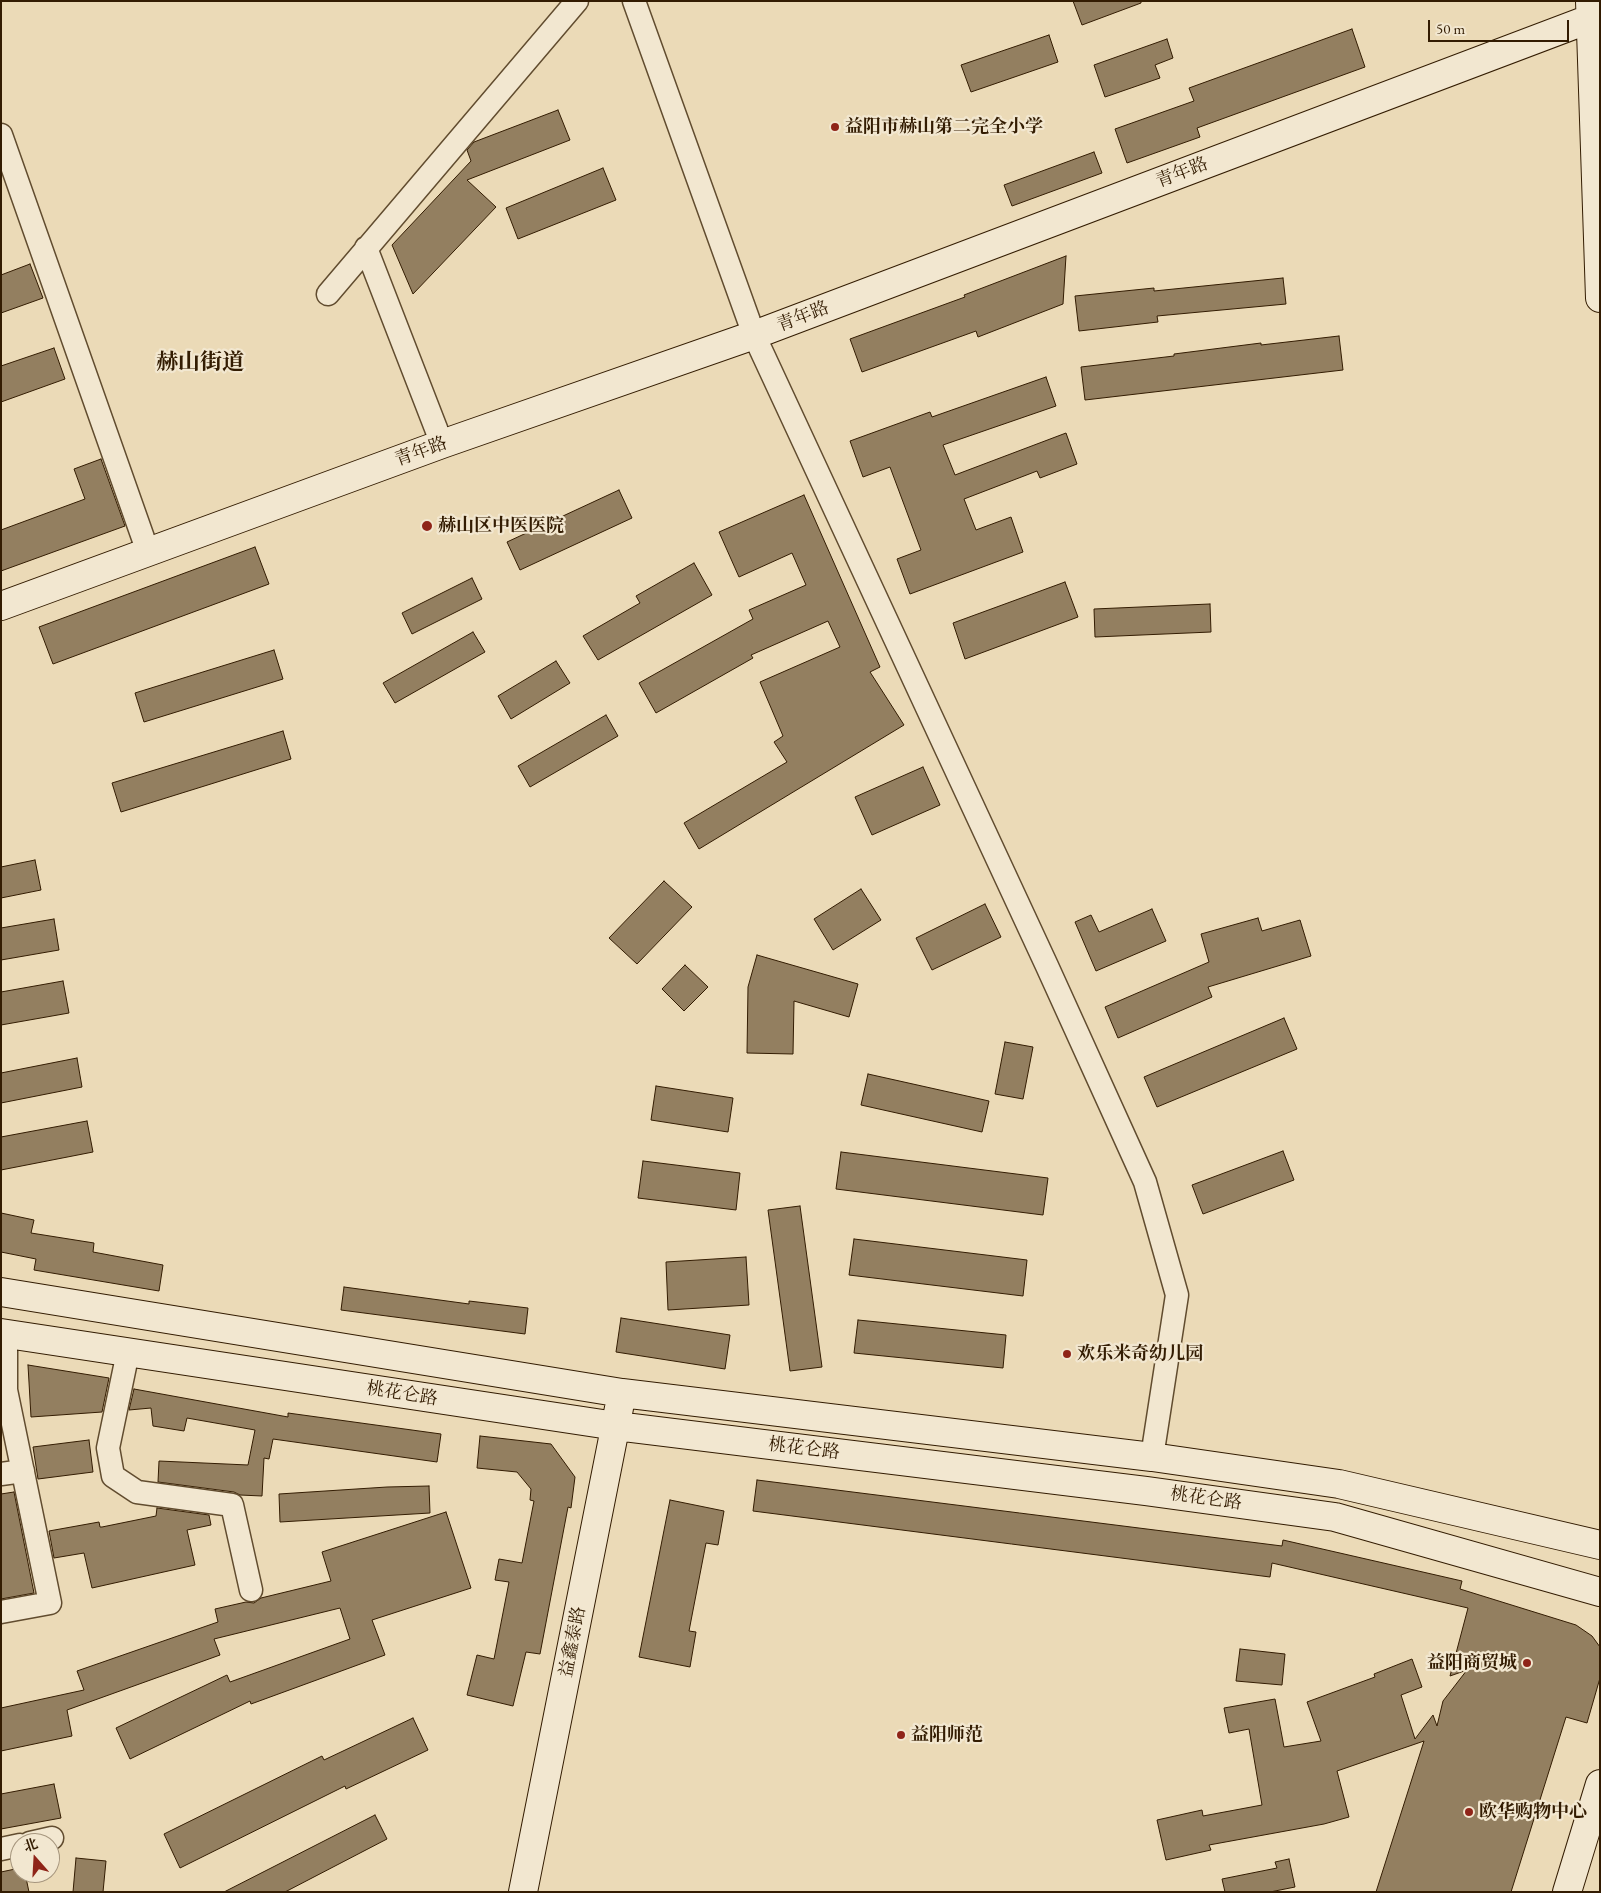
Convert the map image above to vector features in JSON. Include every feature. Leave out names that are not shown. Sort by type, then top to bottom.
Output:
[{"type":"main road","name":"青年路","points":[[1,606],[442,444],[754,335],[1594,11]]},
{"type":"main road","points":[[1594,11],[1600,298]]},
{"type":"main road","name":"桃花仑路","points":[[1,1292],[622,1393],[1152,1456],[1339,1484],[1600,1545]]},
{"type":"main road","name":"桃花仑路","points":[[4,1333],[616,1426],[1136,1490],[1335,1517],[1600,1592]]},
{"type":"main road","name":"益鑫泰路","points":[[523,1892],[622,1393]]},
{"type":"main road","points":[[1567,1892],[1600,1784]]},
{"type":"street","points":[[328,294],[577,1]]},
{"type":"street","points":[[634,1],[754,335],[1145,1182],[1177,1295],[1152,1456]]},
{"type":"street","points":[[1,135],[148,552]]},
{"type":"street","points":[[366,248],[442,444]]},
{"type":"street","points":[[1,1612],[50,1603],[12,1473],[4,1333]]},
{"type":"street","points":[[128,1352],[108,1448],[113,1476],[137,1492],[232,1505],[251,1590]]},
{"type":"building","points":[[1073,1],[1141,1],[1141,3],[1082,25]]},
{"type":"building","points":[[1352,29],[1365,67],[1197,128],[1200,137],[1127,163],[1115,129],[1194,101],[1189,88]]},
{"type":"building","points":[[1049,35],[1058,62],[971,92],[961,65]]},
{"type":"building","points":[[1167,39],[1173,58],[1155,65],[1160,78],[1105,97],[1094,65]]},
{"type":"building","points":[[558,110],[570,140],[467,180],[496,207],[413,294],[392,245],[471,161],[467,150],[474,142]]},
{"type":"building","points":[[1094,152],[1102,173],[1012,206],[1004,185]]},
{"type":"building","points":[[603,168],[616,200],[518,239],[506,208]]},
{"type":"building","points":[[1066,256],[1063,304],[978,337],[976,331],[862,372],[850,339],[965,297],[964,295]]},
{"type":"building","points":[[30,264],[43,298],[1,313],[1,275]]},
{"type":"building","points":[[1283,278],[1286,304],[1157,316],[1158,322],[1079,331],[1075,296],[1154,288],[1154,291]]},
{"type":"building","points":[[1339,336],[1343,370],[1085,400],[1081,367],[1261,343],[1261,345]]},
{"type":"building","points":[[54,348],[65,379],[1,402],[1,366]]},
{"type":"building","points":[[1046,377],[1056,406],[943,445],[955,475],[1066,433],[1077,464],[1040,478],[1037,471],[964,499],[976,530],[1011,517],[1023,552],[910,594],[897,559],[921,550],[890,467],[863,477],[850,441],[930,412],[932,417]]},
{"type":"building","points":[[101,459],[125,526],[1,571],[1,530],[85,499],[74,469]]},
{"type":"building","points":[[619,490],[632,518],[520,570],[507,542]]},
{"type":"building","points":[[804,495],[880,667],[870,672],[904,725],[699,849],[684,823],[787,762],[774,742],[783,736],[760,682],[840,647],[828,621],[751,655],[753,658],[656,713],[639,683],[753,619],[749,610],[806,585],[792,553],[739,577],[719,532]]},
{"type":"building","points":[[255,547],[269,584],[53,664],[39,627]]},
{"type":"building","points":[[694,563],[712,595],[598,660],[583,636],[640,603],[636,596]]},
{"type":"building","points":[[472,578],[482,599],[412,634],[402,613]]},
{"type":"building","points":[[1065,582],[1078,617],[965,659],[953,623]]},
{"type":"building","points":[[1210,604],[1211,632],[1095,637],[1094,609]]},
{"type":"building","points":[[473,632],[485,652],[395,703],[383,683]]},
{"type":"building","points":[[274,650],[283,679],[144,722],[135,693]]},
{"type":"building","points":[[556,661],[570,683],[511,719],[498,696]]},
{"type":"building","points":[[606,715],[618,736],[530,787],[518,766]]},
{"type":"building","points":[[283,731],[291,759],[121,812],[112,783]]},
{"type":"building","points":[[923,767],[940,805],[872,835],[855,797]]},
{"type":"building","points":[[35,860],[41,890],[1,898],[1,867]]},
{"type":"building","points":[[664,881],[692,907],[637,964],[609,938]]},
{"type":"building","points":[[861,889],[881,920],[833,950],[814,919]]},
{"type":"building","points":[[985,904],[1001,937],[932,970],[916,938]]},
{"type":"building","points":[[1152,909],[1166,941],[1096,971],[1075,922],[1091,915],[1099,932]]},
{"type":"building","points":[[1258,918],[1262,931],[1300,920],[1311,956],[1208,987],[1212,997],[1118,1038],[1105,1007],[1209,962],[1201,934]]},
{"type":"building","points":[[54,919],[59,950],[1,960],[1,928]]},
{"type":"building","points":[[757,955],[858,984],[849,1017],[794,1001],[793,1054],[747,1053],[748,987]]},
{"type":"building","points":[[685,965],[708,987],[684,1011],[662,989]]},
{"type":"building","points":[[63,981],[69,1013],[1,1025],[1,992]]},
{"type":"building","points":[[1284,1018],[1297,1049],[1157,1107],[1144,1077]]},
{"type":"building","points":[[1005,1042],[1033,1047],[1023,1099],[995,1094]]},
{"type":"building","points":[[77,1058],[82,1087],[1,1103],[1,1073]]},
{"type":"building","points":[[868,1074],[989,1101],[982,1132],[861,1105]]},
{"type":"building","points":[[656,1086],[733,1098],[728,1132],[651,1120]]},
{"type":"building","points":[[87,1121],[93,1152],[1,1170],[1,1137]]},
{"type":"building","points":[[1283,1151],[1294,1180],[1203,1214],[1192,1185]]},
{"type":"building","points":[[841,1152],[1048,1178],[1043,1215],[836,1189]]},
{"type":"building","points":[[643,1161],[740,1173],[736,1210],[638,1198]]},
{"type":"building","points":[[800,1206],[822,1367],[790,1371],[768,1210]]},
{"type":"building","points":[[1,1213],[34,1220],[31,1233],[94,1243],[93,1252],[163,1265],[159,1291],[34,1270],[36,1259],[1,1252]]},
{"type":"building","points":[[854,1239],[1027,1260],[1023,1296],[849,1275]]},
{"type":"building","points":[[746,1257],[749,1305],[668,1310],[666,1262]]},
{"type":"building","points":[[344,1287],[469,1304],[469,1301],[528,1308],[525,1334],[341,1310]]},
{"type":"building","points":[[621,1318],[730,1335],[725,1369],[616,1352]]},
{"type":"building","points":[[858,1320],[1006,1335],[1003,1368],[854,1353]]},
{"type":"building","points":[[28,1365],[109,1378],[102,1412],[31,1417]]},
{"type":"building","points":[[134,1389],[288,1417],[288,1413],[441,1434],[437,1462],[273,1439],[269,1459],[264,1458],[262,1496],[240,1495],[234,1492],[158,1482],[159,1461],[248,1465],[255,1430],[187,1418],[184,1431],[153,1426],[151,1408],[129,1410]]},
{"type":"building","points":[[480,1436],[551,1444],[575,1477],[571,1508],[568,1507],[540,1654],[526,1652],[513,1706],[467,1695],[477,1655],[494,1659],[509,1582],[495,1580],[499,1559],[522,1563],[534,1501],[530,1500],[531,1489],[517,1472],[477,1468]]},
{"type":"building","points":[[89,1440],[93,1472],[38,1479],[33,1447]]},
{"type":"building","points":[[757,1480],[1282,1546],[1283,1540],[1462,1581],[1460,1589],[1576,1625],[1592,1636],[1600,1647],[1600,1678],[1587,1723],[1566,1717],[1511,1892],[1376,1892],[1424,1741],[1337,1771],[1349,1817],[1324,1824],[1209,1845],[1211,1850],[1166,1860],[1157,1820],[1202,1810],[1203,1816],[1262,1805],[1249,1729],[1229,1733],[1224,1708],[1275,1699],[1284,1747],[1321,1741],[1307,1702],[1375,1677],[1374,1674],[1412,1659],[1422,1687],[1401,1695],[1415,1739],[1433,1715],[1437,1726],[1443,1701],[1467,1670],[1450,1676],[1468,1608],[1272,1563],[1270,1577],[753,1511]]},
{"type":"building","points":[[429,1486],[430,1513],[280,1522],[279,1494]]},
{"type":"building","points":[[14,1492],[34,1593],[1,1599],[1,1494]]},
{"type":"building","points":[[670,1500],[724,1511],[718,1545],[706,1543],[689,1631],[696,1632],[690,1667],[639,1657]]},
{"type":"building","points":[[157,1508],[209,1515],[211,1525],[187,1530],[195,1565],[92,1588],[84,1553],[54,1558],[49,1531],[99,1522],[100,1527],[102,1527],[156,1516]]},
{"type":"building","points":[[446,1512],[471,1588],[372,1620],[385,1655],[251,1704],[250,1701],[130,1759],[116,1728],[227,1675],[230,1682],[350,1639],[340,1608],[214,1639],[220,1655],[67,1710],[72,1736],[1,1751],[1,1708],[84,1690],[77,1671],[218,1622],[215,1609],[246,1602],[254,1603],[261,1598],[331,1581],[322,1552]]},
{"type":"building","points":[[1240,1649],[1285,1654],[1282,1685],[1236,1681]]},
{"type":"building","points":[[413,1718],[428,1750],[346,1789],[345,1786],[180,1868],[164,1834],[322,1756],[324,1760]]},
{"type":"building","points":[[54,1784],[61,1818],[1,1829],[1,1794]]},
{"type":"building","points":[[375,1815],[387,1839],[285,1892],[224,1892]]},
{"type":"building","points":[[76,1858],[106,1861],[103,1892],[73,1892]]},
{"type":"building","points":[[1289,1859],[1295,1887],[1270,1892],[1225,1892],[1222,1879],[1277,1868],[1275,1862]]},
{"type":"building","points":[[10,1870],[10,1883],[27,1883],[29,1892],[1,1892],[1,1872]]},
{"type":"place","name":"益阳市赫山第二完全小学","points":[[835,127]]},
{"type":"place","name":"赫山区中医医院","points":[[427,526]]},
{"type":"place","name":"欢乐米奇幼儿园","points":[[1067,1354]]},
{"type":"place","name":"益阳商贸城","points":[[1527,1663]]},
{"type":"place","name":"益阳师范","points":[[901,1735]]},
{"type":"place","name":"欧华购物中心","points":[[1469,1812]]},
{"type":"district","name":"赫山街道","points":[[200,363]]}]
